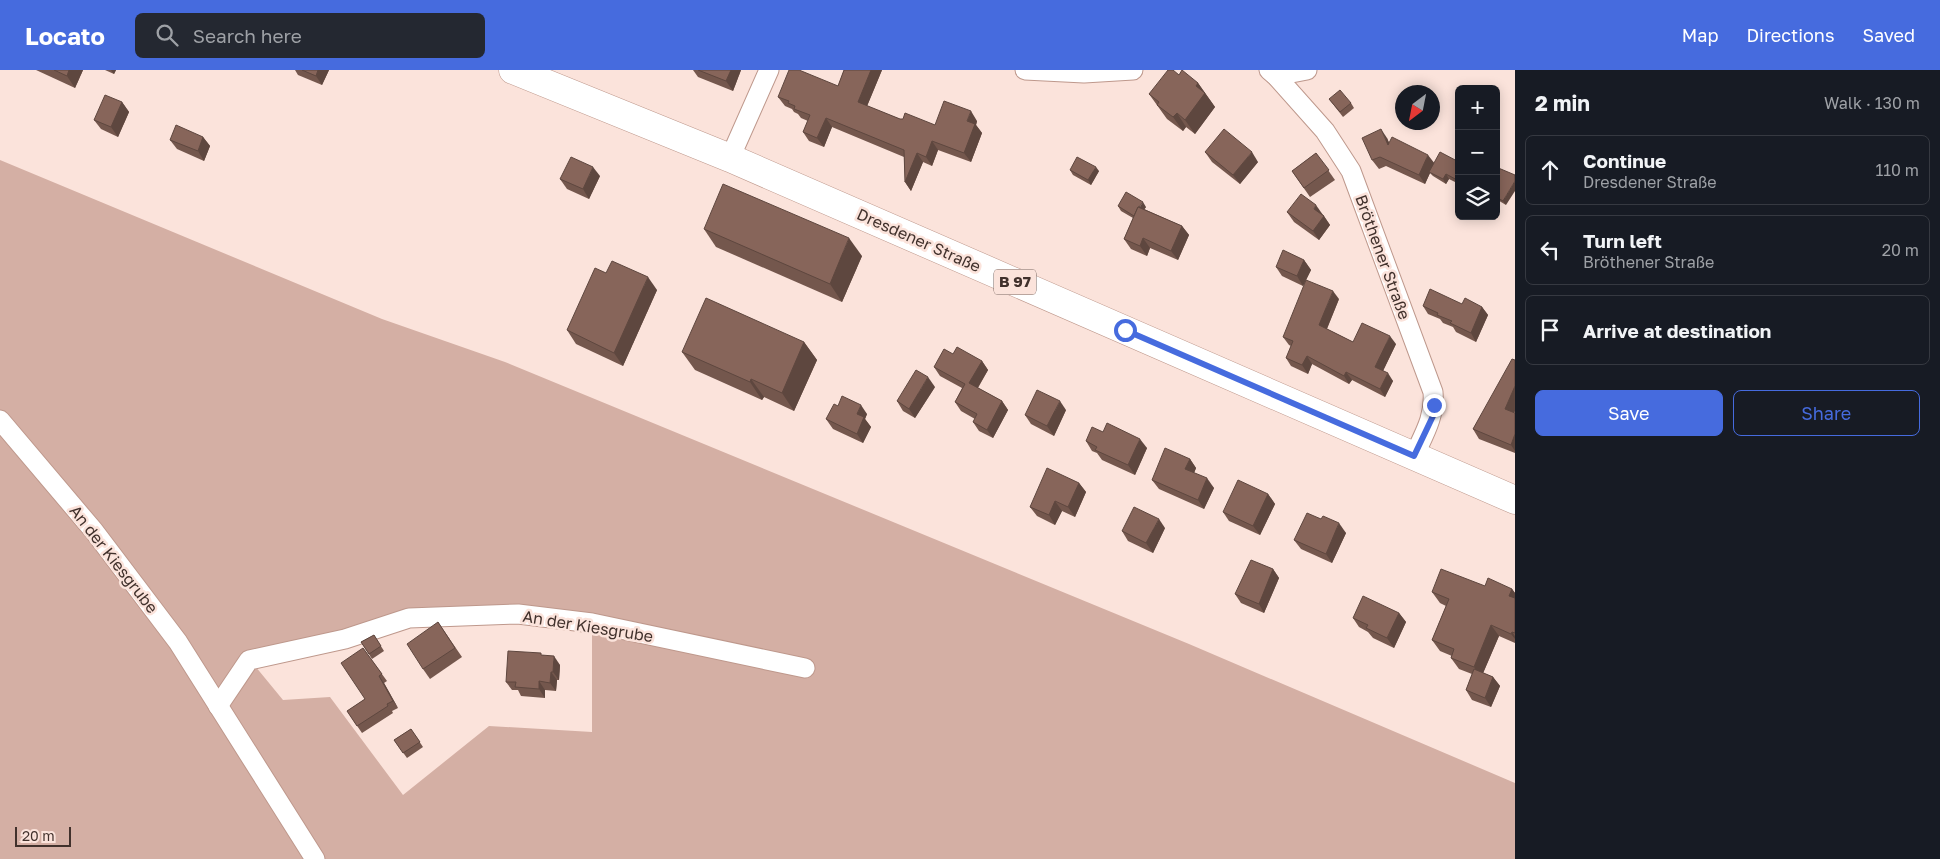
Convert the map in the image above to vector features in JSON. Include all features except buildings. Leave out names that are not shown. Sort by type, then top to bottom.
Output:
[{"type":"main road","name":"Dresdener Straße","points":[[513,70],[730,158],[1515,500]]},
{"type":"street","points":[[730,158],[769,70]]},
{"type":"street","points":[[1025,70],[1084,73],[1133,70]]},
{"type":"street","name":"Bröthener Straße","points":[[1273,73],[1307,70]]},
{"type":"street","name":"Bröthener Straße","points":[[1273,73],[1324,131],[1351,170],[1434,392],[1433,416],[1414,456]]},
{"type":"street","name":"An der Kiesgrube","points":[[0,420],[94,531],[178,642],[315,859]]},
{"type":"street","name":"An der Kiesgrube","points":[[218,706],[249,660],[345,639],[409,618],[518,614],[592,623],[805,668]]},
{"type":"shaded area","points":[[0,160],[382,319],[505,362],[1189,644],[1515,783],[1515,859],[0,859]],"holes":[[[409,618],[592,624],[592,732],[489,726],[403,795],[330,697],[283,700],[250,660]]]},
{"type":"route","points":[[1125,330],[1414,456],[1433,416],[1434,405]]}]
